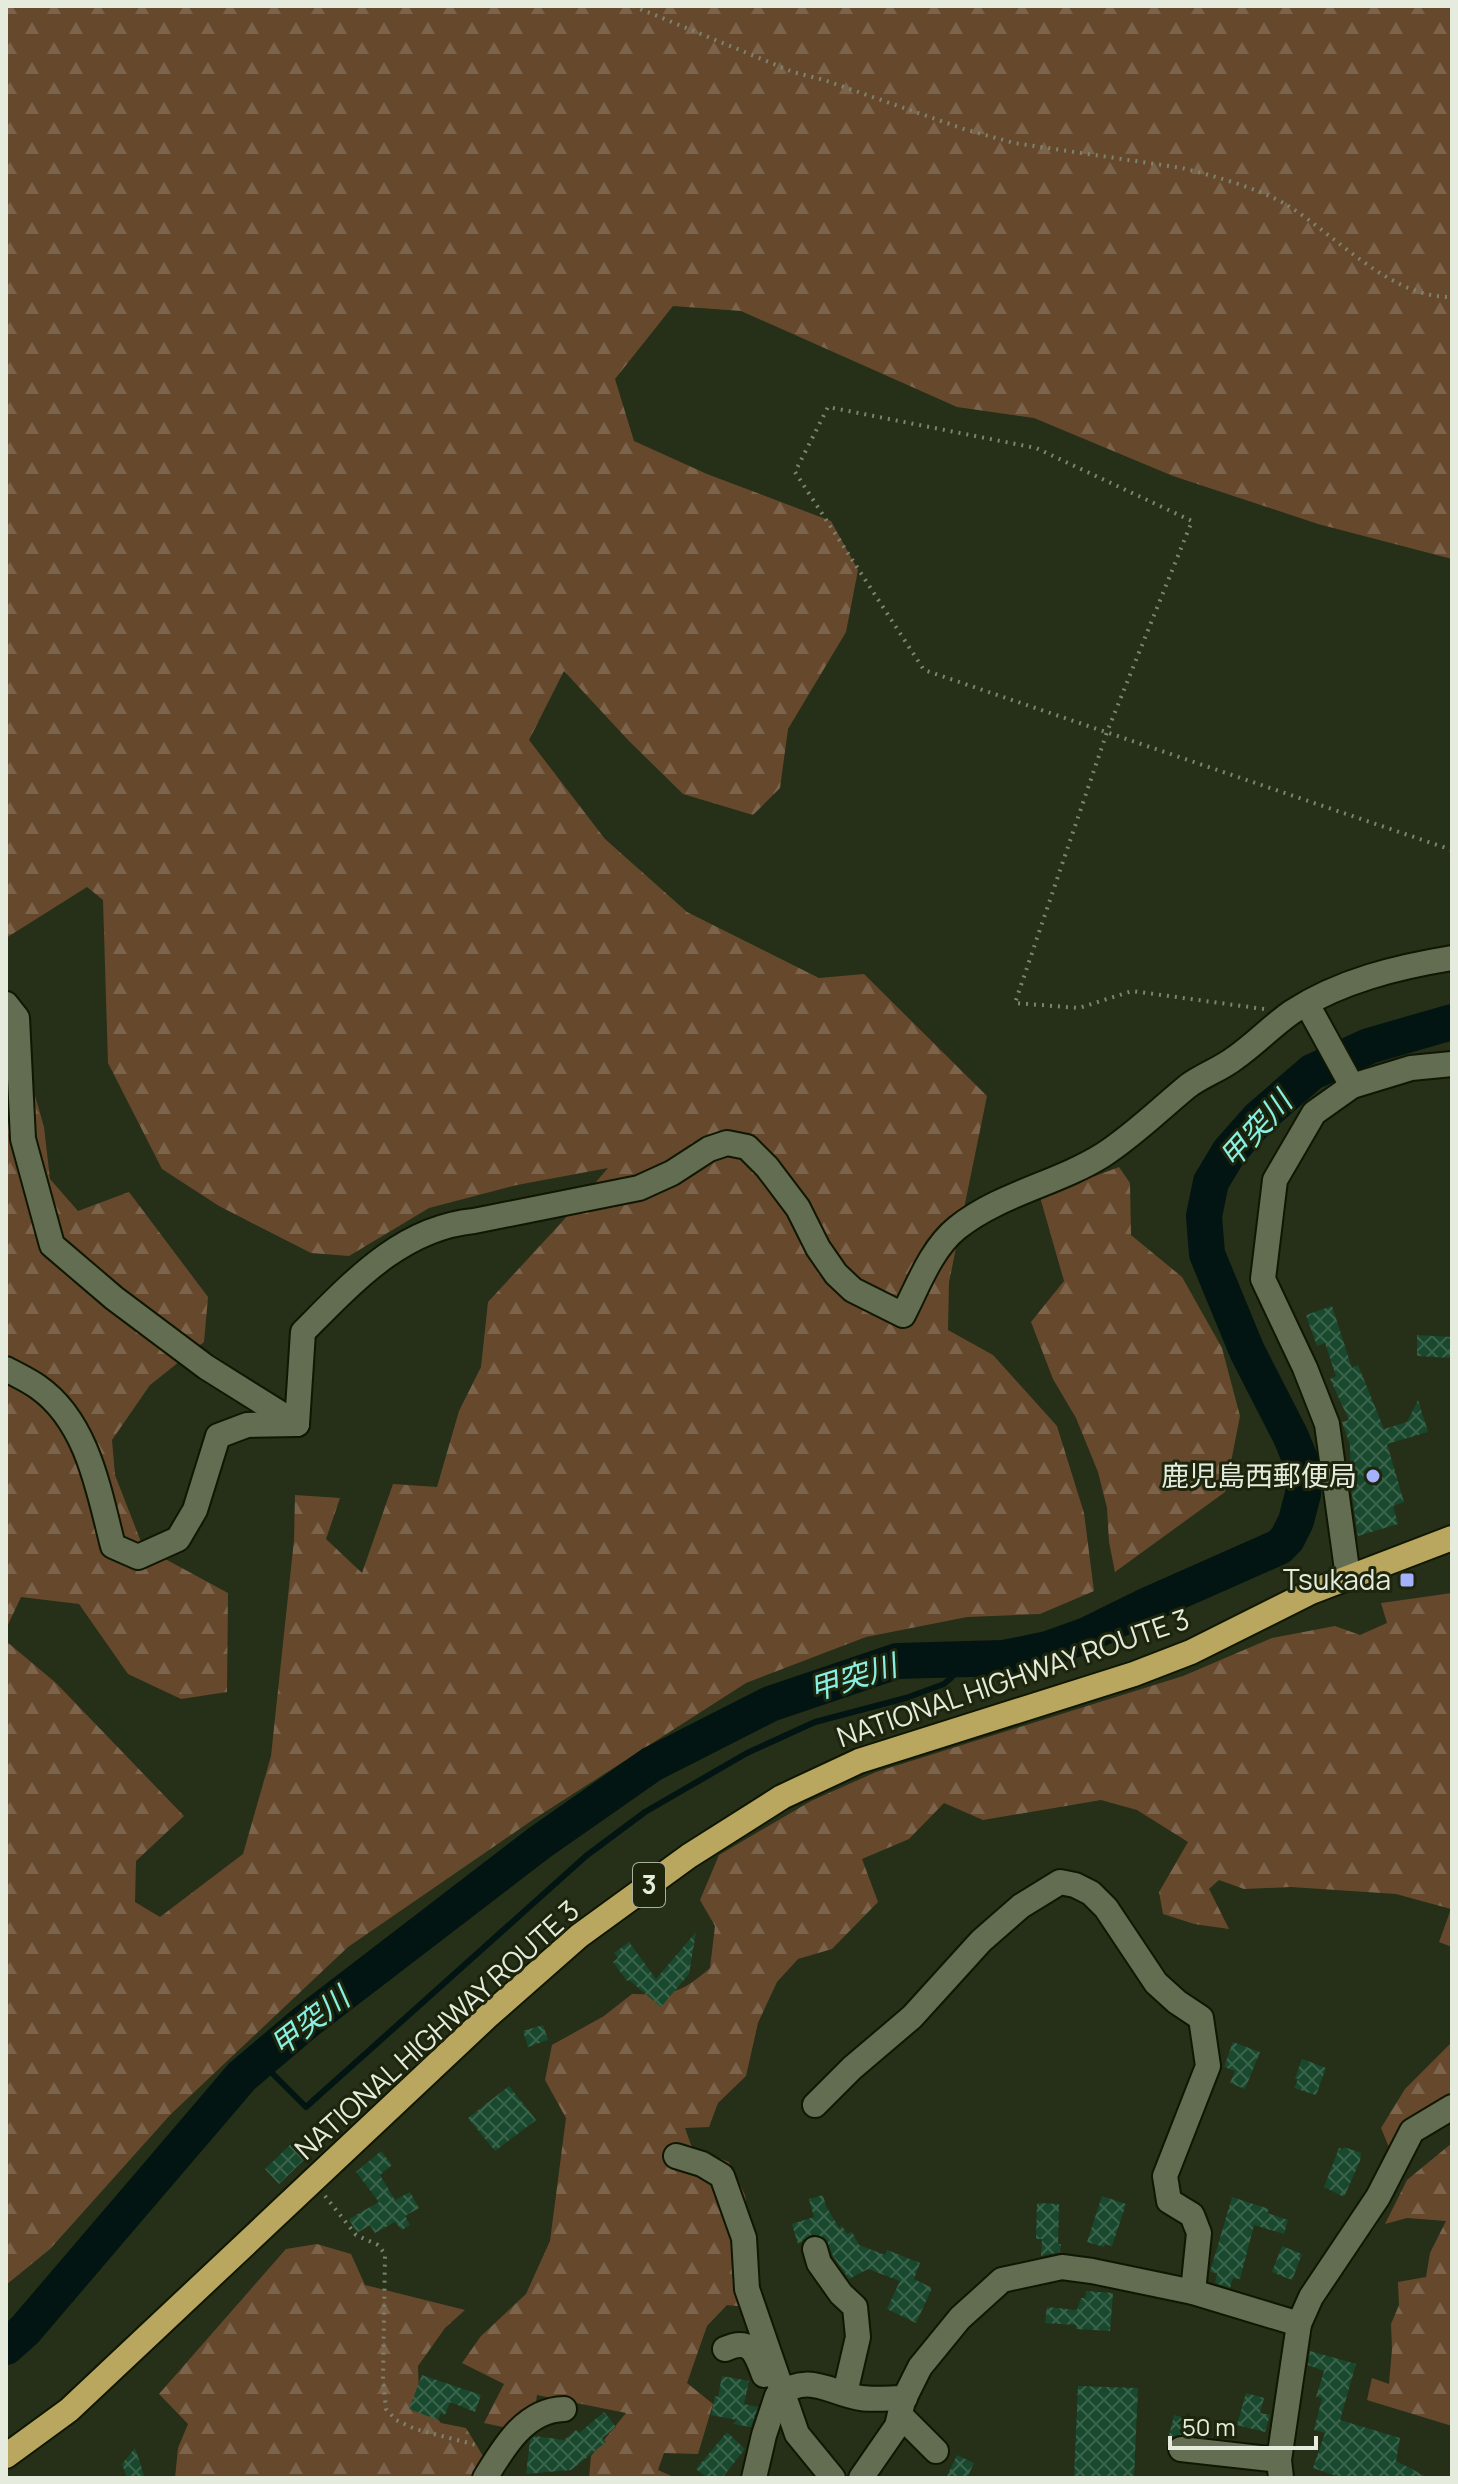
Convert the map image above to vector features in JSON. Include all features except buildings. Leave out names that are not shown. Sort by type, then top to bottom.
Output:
[{"type":"highway","name":"NATIONAL HIGHWAY ROUTE 3","points":[[6,2456],[69,2410],[488,2016],[579,1936],[689,1856],[782,1797],[859,1761],[1148,1669],[1191,1652],[1348,1577],[1452,1538]]},
{"type":"street","points":[[297,1424],[303,1332],[363,1271],[447,1224],[639,1188],[672,1173],[709,1149],[727,1143],[747,1147],[767,1167],[798,1208],[818,1248],[836,1274],[853,1290],[903,1315],[934,1255],[956,1229],[995,1203],[1075,1171],[1106,1153],[1190,1085],[1233,1060],[1300,1008],[1356,981],[1397,967],[1452,958]]},
{"type":"street","points":[[6,1004],[17,1018],[23,1139],[52,1245],[114,1298],[206,1367],[297,1424]]},
{"type":"street","points":[[1300,1008],[1352,1086]]},
{"type":"street","points":[[1348,1577],[1327,1424],[1305,1368],[1263,1279],[1275,1180],[1314,1113],[1352,1086],[1411,1068],[1452,1064]]},
{"type":"street","points":[[6,1369],[39,1388],[55,1402],[85,1447],[113,1546],[138,1557],[178,1539],[195,1510],[218,1436],[247,1425],[297,1424]]},
{"type":"street","points":[[815,2105],[852,2068],[912,2017],[981,1941],[1021,1906],[1060,1882],[1075,1885],[1091,1893],[1106,1908],[1156,1983],[1201,2018],[1208,2066],[1165,2176],[1169,2201],[1192,2215],[1199,2233],[1193,2292]]},
{"type":"street","points":[[1181,2449],[1280,2469],[1299,2324],[1311,2297],[1378,2197],[1412,2131],[1452,2107]]},
{"type":"street","points":[[676,2156],[702,2164],[722,2176],[744,2238],[747,2289],[780,2394],[797,2434],[833,2478]]},
{"type":"street","points":[[815,2249],[819,2263],[841,2294],[855,2307],[858,2337],[845,2393]]},
{"type":"street","points":[[861,2478],[897,2426],[902,2406],[920,2367],[960,2318],[1002,2280],[1062,2267],[1193,2292],[1299,2324]]},
{"type":"street","points":[[725,2349],[736,2344],[747,2346],[757,2355],[768,2385],[780,2394]]},
{"type":"street","points":[[754,2478],[764,2435],[780,2394],[800,2386],[824,2385],[860,2398],[902,2406],[936,2451]]},
{"type":"street","points":[[485,2478],[502,2450],[528,2421],[547,2410],[564,2409]]},
{"type":"path","points":[[633,6],[793,72],[964,129],[1014,143],[1209,174],[1283,203],[1394,283],[1426,295],[1452,297]]},
{"type":"path","points":[[1300,1008],[1132,991],[1079,1008],[1015,1003],[1107,732],[1192,521],[1036,448],[828,407],[795,472],[924,670],[1107,732],[1452,850]]},
{"type":"path","points":[[314,2182],[356,2235],[378,2245],[385,2254],[383,2379],[386,2409],[396,2420],[415,2429],[461,2443],[502,2450]]},
{"type":"green space","points":[[6,6],[1452,6],[1452,559],[1318,524],[1173,476],[1034,418],[957,407],[741,311],[673,306],[615,379],[634,441],[707,474],[831,521],[858,570],[846,632],[788,729],[780,788],[753,815],[683,794],[564,671],[529,740],[605,839],[687,912],[819,978],[864,974],[987,1096],[949,1282],[948,1330],[993,1355],[1057,1426],[1084,1513],[1094,1591],[1040,1614],[967,1617],[866,1637],[746,1683],[534,1819],[348,1947],[170,2115],[50,2249],[6,2285],[6,1641],[56,1683],[184,1816],[136,1861],[135,1902],[160,1917],[243,1854],[271,1756],[294,1540],[295,1495],[340,1498],[326,1539],[362,1573],[393,1484],[437,1487],[459,1411],[481,1367],[488,1302],[608,1168],[517,1185],[429,1208],[349,1256],[311,1253],[219,1206],[162,1169],[108,1063],[103,900],[87,887],[6,938]]},
{"type":"green space","points":[[6,1024],[19,1040],[44,1127],[50,1179],[78,1211],[129,1192],[208,1297],[204,1342],[150,1385],[112,1440],[115,1475],[143,1547],[228,1593],[227,1692],[181,1699],[128,1674],[79,1604],[21,1597],[6,1629]]},
{"type":"green space","points":[[1119,1167],[1130,1183],[1131,1235],[1182,1277],[1222,1348],[1240,1416],[1225,1492],[1115,1572],[1107,1508],[1098,1472],[1076,1418],[1053,1379],[1031,1322],[1064,1281],[1040,1197]]},
{"type":"green space","points":[[1452,1593],[1452,1947],[1439,1942],[1451,1909],[1396,1894],[1291,1887],[1244,1889],[1219,1880],[1209,1889],[1229,1929],[1194,1924],[1163,1914],[1159,1892],[1188,1842],[1137,1810],[1101,1800],[983,1820],[944,1803],[909,1839],[862,1859],[878,1902],[832,1949],[798,1959],[777,1982],[758,2023],[746,2076],[718,2103],[709,2127],[685,2128],[692,2148],[729,2162],[745,2195],[759,2308],[727,2305],[707,2326],[687,2383],[713,2404],[698,2454],[664,2453],[658,2470],[676,2478],[589,2478],[591,2456],[626,2413],[537,2395],[533,2422],[522,2431],[484,2423],[504,2384],[462,2363],[481,2336],[526,2294],[550,2241],[566,2118],[545,2080],[552,2045],[604,2016],[632,1994],[674,1991],[691,1983],[710,1968],[715,1926],[700,1900],[719,1855],[811,1801],[876,1772],[1183,1676],[1272,1638],[1335,1626],[1360,1635],[1387,1623],[1381,1603]]},
{"type":"green space","points":[[1452,2042],[1452,2094],[1424,2117],[1391,2152],[1381,2128],[1405,2089]]},
{"type":"green space","points":[[1452,2143],[1452,2426],[1367,2400],[1372,2378],[1389,2384],[1391,2324],[1399,2305],[1398,2282],[1426,2277],[1430,2253],[1446,2221],[1407,2218],[1385,2224],[1407,2180]]},
{"type":"green space","points":[[317,2244],[351,2254],[365,2285],[465,2310],[445,2328],[418,2366],[419,2396],[441,2423],[466,2428],[483,2456],[488,2478],[175,2478],[178,2448],[188,2424],[159,2394],[286,2249]]},
{"type":"waterway","name":"甲突川","points":[[6,2347],[25,2330],[242,2076],[307,2021],[539,1843],[652,1764],[770,1704],[897,1661],[1004,1658],[1048,1649],[1087,1635],[1279,1547],[1296,1521],[1303,1494],[1304,1469],[1247,1351],[1207,1254],[1204,1216],[1211,1182],[1229,1152],[1259,1118],[1312,1072],[1369,1046],[1452,1022]]},
{"type":"waterway","points":[[260,2061],[306,2107],[586,1856],[645,1812],[747,1753],[815,1722],[906,1698],[944,1684],[952,1677],[960,1658]]},
{"type":"place","name":"鹿児島西郵便局","points":[[1373,1476]]},
{"type":"place","name":"Tsukada","points":[[1407,1580]]}]
